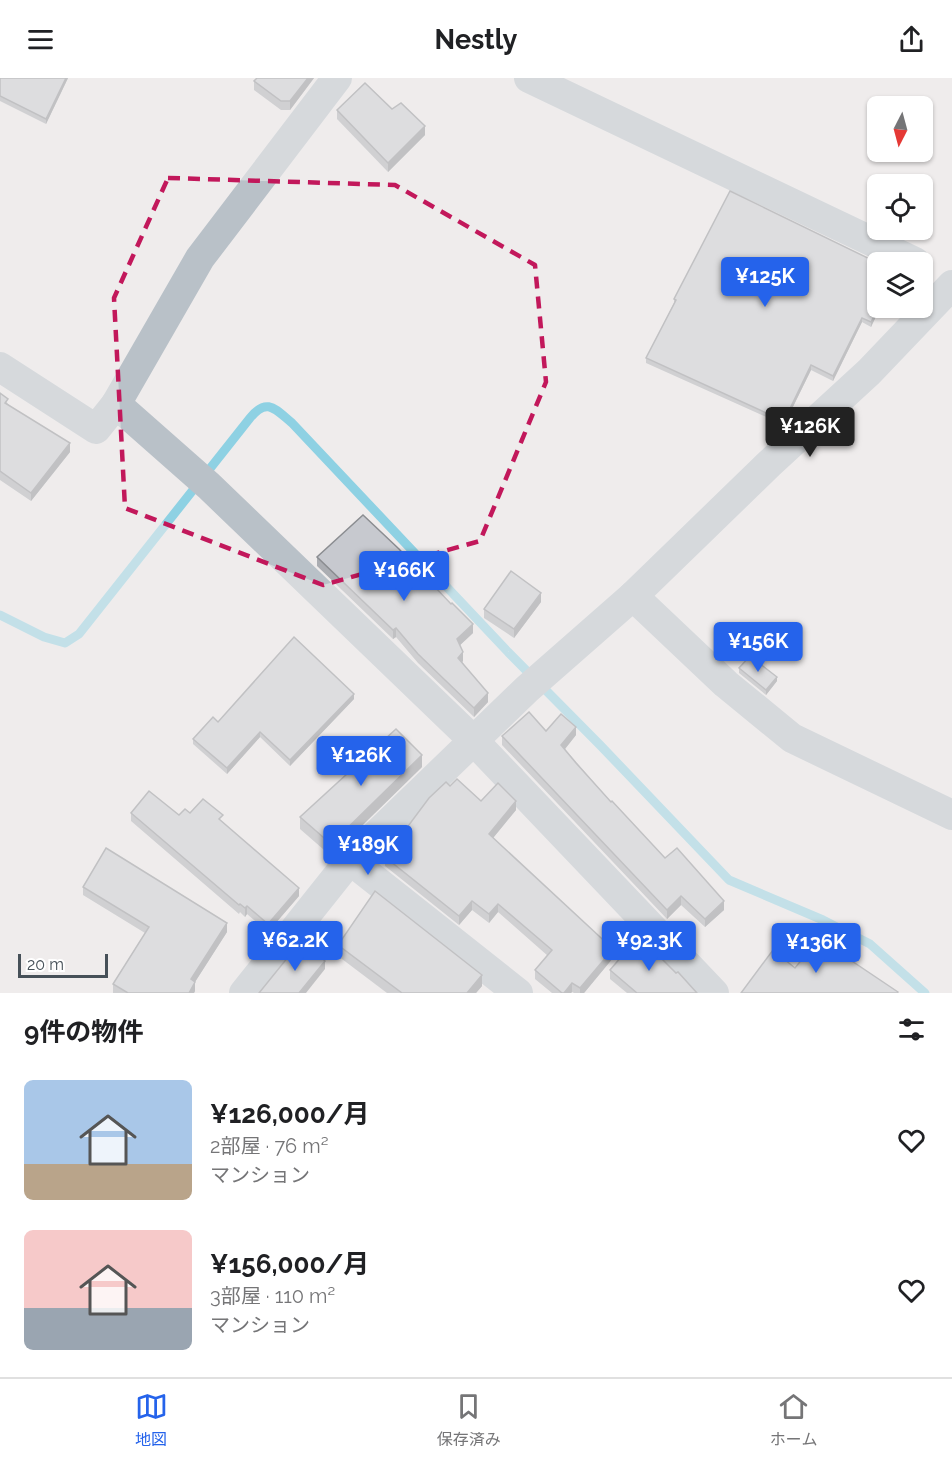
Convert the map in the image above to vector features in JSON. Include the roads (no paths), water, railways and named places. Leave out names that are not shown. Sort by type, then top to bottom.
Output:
[{"type":"street","points":[[0,367],[96,429],[116,404],[200,258],[337,78]]},
{"type":"street","points":[[529,78],[894,252]]},
{"type":"street","points":[[933,271],[952,280]]},
{"type":"street","points":[[244,993],[350,860],[536,680],[633,596],[769,464],[869,372],[952,285]]},
{"type":"street","points":[[116,404],[200,479],[474,741],[714,993]]},
{"type":"street","points":[[633,596],[726,684],[792,738],[952,814]]},
{"type":"street","points":[[350,860],[518,993]]},
{"type":"waterway","points":[[0,615],[44,637],[65,643],[79,634],[250,418],[261,408],[271,407],[292,423],[508,652],[729,880],[823,920],[870,944],[925,993]]}]
